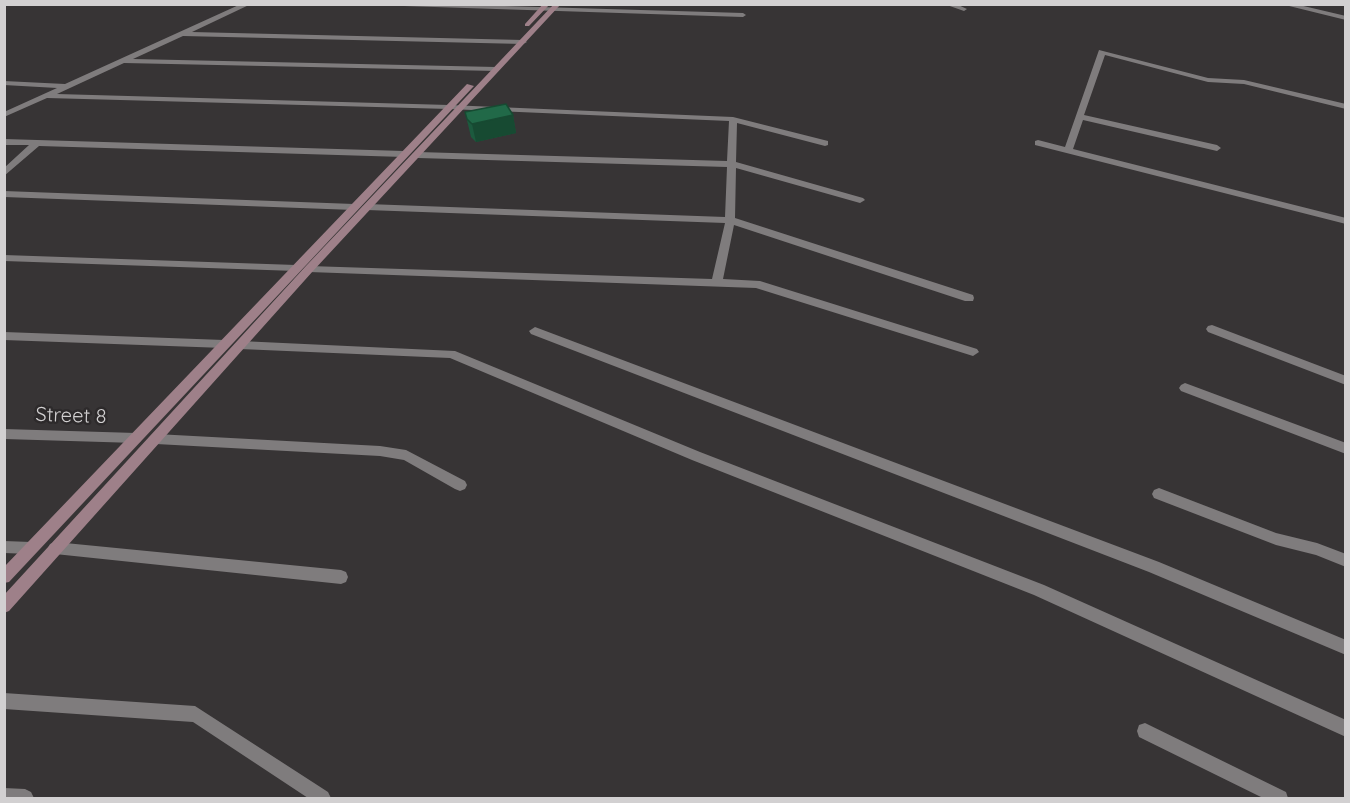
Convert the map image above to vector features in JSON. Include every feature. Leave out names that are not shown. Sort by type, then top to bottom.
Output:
[{"type":"street","points":[[4,115],[248,4]]},
{"type":"street","points":[[345,4],[743,15]]},
{"type":"street","points":[[947,4],[964,9]]},
{"type":"street","points":[[1284,4],[1346,18]]},
{"type":"street","points":[[4,577],[404,154],[454,108],[550,8]]},
{"type":"street","points":[[181,34],[517,42]]},
{"type":"street","points":[[1068,150],[1102,52],[1208,80],[1244,82],[1346,107]]},
{"type":"street","points":[[124,61],[491,69]]},
{"type":"street","points":[[4,83],[68,86]]},
{"type":"street","points":[[46,96],[734,119],[825,143]]},
{"type":"street","points":[[4,606],[309,269],[418,155],[454,108]]},
{"type":"street","points":[[1080,117],[1217,148]]},
{"type":"street","points":[[717,282],[730,220],[734,119]]},
{"type":"street","points":[[4,142],[404,154]]},
{"type":"street","points":[[1038,143],[1346,221]]},
{"type":"street","points":[[4,173],[36,144]]},
{"type":"street","points":[[418,155],[732,164],[860,200]]},
{"type":"street","points":[[4,194],[354,207]]},
{"type":"street","points":[[367,207],[730,220],[969,298]]},
{"type":"street","points":[[4,258],[296,268]]},
{"type":"street","points":[[309,269],[756,284],[973,352]]},
{"type":"street","points":[[1212,329],[1346,381]]},
{"type":"street","points":[[535,331],[1154,567],[1346,648]]},
{"type":"street","points":[[4,336],[224,344]]},
{"type":"street","points":[[240,345],[451,354],[696,456],[1039,590],[1346,729]]},
{"type":"street","points":[[1185,388],[1346,449]]},
{"type":"street","name":"Street 8","points":[[4,434],[136,438]]},
{"type":"street","points":[[156,439],[380,451],[406,455],[460,485]]},
{"type":"street","points":[[1159,494],[1276,539],[1317,549],[1346,561]]},
{"type":"street","points":[[4,547],[31,548]]},
{"type":"street","points":[[55,548],[341,577]]},
{"type":"street","points":[[4,701],[195,714],[322,798]]},
{"type":"street","points":[[1145,731],[1280,798]]},
{"type":"street","points":[[4,797],[25,798]]},
{"type":"building","points":[[506,104],[513,115],[472,124],[467,119],[465,112]]}]
